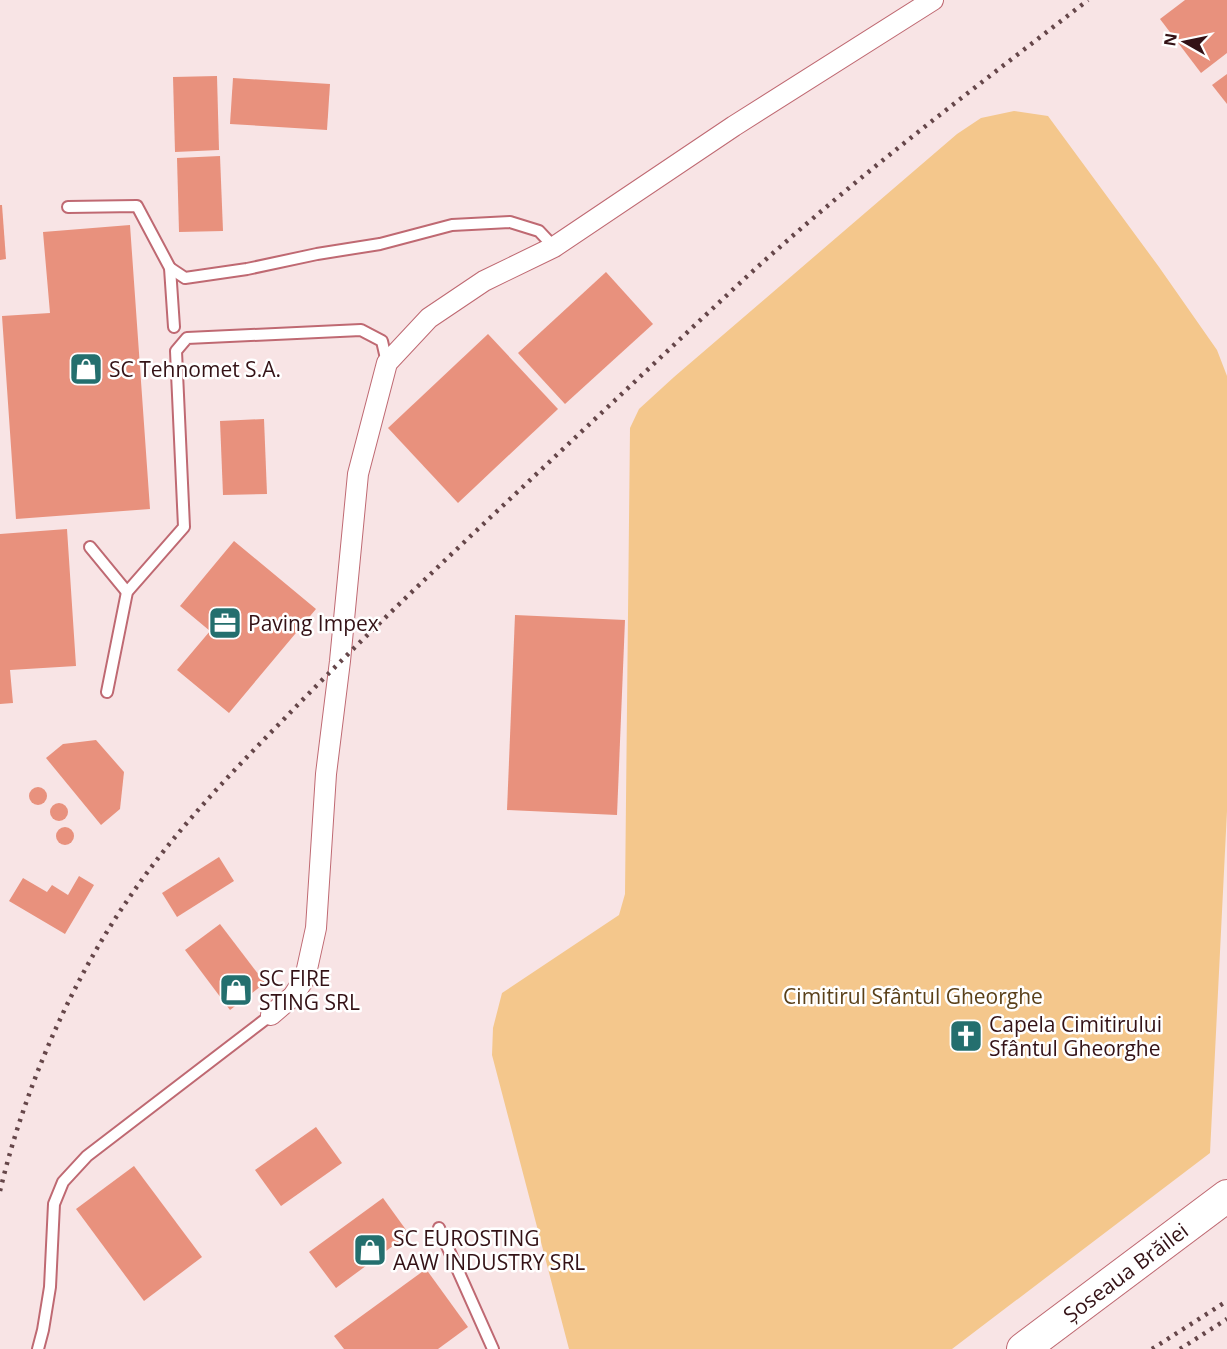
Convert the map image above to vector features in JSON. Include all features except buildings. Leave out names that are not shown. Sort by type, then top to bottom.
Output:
[{"type":"main road","name":"Șoseaua Brăilei","points":[[1023,1349],[1227,1196]]},
{"type":"street","points":[[271,1015],[293,996],[305,978],[316,928],[326,774],[340,661],[358,474],[387,363],[429,318],[484,281],[554,248],[734,126],[933,0]]},
{"type":"lane","points":[[68,207],[137,206],[170,268],[184,527],[127,591],[107,692]]},
{"type":"lane","points":[[170,268],[185,278],[247,269],[317,254],[380,244],[452,225],[510,222],[539,231],[554,248]]},
{"type":"lane","points":[[172,298],[185,278]]},
{"type":"lane","points":[[174,327],[187,338],[361,330],[382,341],[387,363]]},
{"type":"lane","points":[[176,351],[187,338]]},
{"type":"lane","points":[[90,547],[127,591]]},
{"type":"lane","points":[[38,1349],[50,1287],[54,1204],[63,1182],[87,1156],[271,1015]]},
{"type":"lane","points":[[439,1228],[493,1349]]},
{"type":"green space","name":"Cimitirul Sfântul Gheorghe","points":[[1014,111],[1048,116],[1217,350],[1227,376],[1227,811],[1210,1153],[952,1349],[569,1349],[492,1055],[493,1028],[502,993],[619,915],[625,894],[630,428],[639,409],[674,377],[957,134],[981,118]]},
{"type":"railway","points":[[0,1191],[10,1153],[36,1076],[51,1038],[87,965],[146,874],[183,827],[223,783],[404,599],[758,266],[893,152],[1088,0]]},
{"type":"railway","points":[[1152,1349],[1227,1301]]},
{"type":"railway","points":[[1180,1349],[1227,1319]]},
{"type":"place","name":"SC Tehnomet S.A.","points":[[86,369]]},
{"type":"place","name":"Paving Impex","points":[[225,623]]},
{"type":"place","name":"SC FIRE STING SRL","points":[[236,990]]},
{"type":"place","name":"Capela Cimitirului Sfântul Gheorghe","points":[[966,1036]]},
{"type":"place","name":"SC EUROSTING AAW INDUSTRY SRL","points":[[370,1250]]}]
